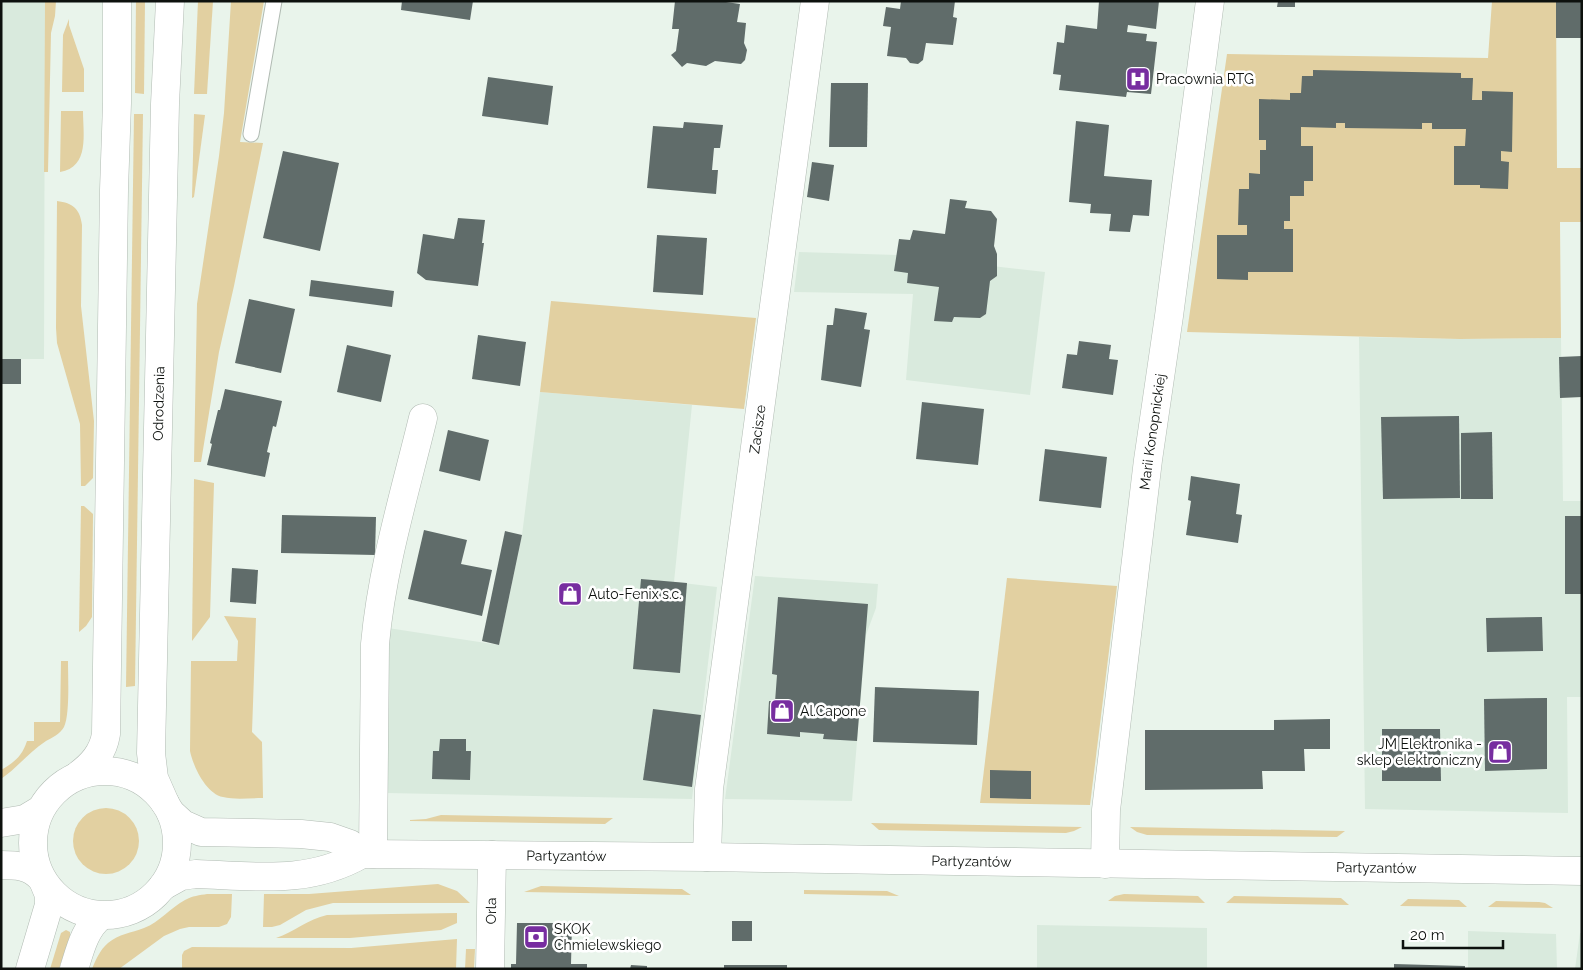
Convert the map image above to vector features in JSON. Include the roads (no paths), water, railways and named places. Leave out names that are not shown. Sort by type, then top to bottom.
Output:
[{"type":"main road","points":[[30,969],[49,905],[48,895],[35,861],[32,844],[34,826],[40,810],[56,790],[89,767],[98,757],[106,734],[117,103],[117,1]]},
{"type":"main road","name":"Odrodzenia","points":[[168,808],[154,778],[151,753],[164,113],[170,1]]},
{"type":"main road","name":"Zacisze","points":[[707,857],[709,789],[815,1]]},
{"type":"main road","name":"Marii Konopnickiej","points":[[1105,864],[1106,810],[1110,771],[1148,460],[1170,316],[1210,1]]},
{"type":"main road","points":[[77,776],[98,771],[120,772],[131,776],[150,786],[183,824],[200,832],[301,834],[330,837],[350,844],[367,854],[376,628],[394,538],[423,418]]},
{"type":"main road","points":[[1,865],[24,867],[34,871],[55,896],[68,906],[79,911],[101,916],[113,916],[136,909],[156,895],[164,886],[174,866],[178,845],[175,828],[168,808]]},
{"type":"main road","points":[[1,823],[25,819],[40,810]]},
{"type":"main road","name":"Partyzantów","points":[[164,886],[181,876],[191,875],[288,877],[313,874],[367,854],[707,857],[1582,871]]},
{"type":"main road","name":"Orla","points":[[490,969],[492,855]]},
{"type":"main road","points":[[74,969],[88,931],[101,916]]},
{"type":"lane","points":[[251,134],[274,1]]},
{"type":"place","name":"Pracownia RTG","points":[[1138,79]]},
{"type":"place","name":"Auto-Fenix s.c.","points":[[570,594]]},
{"type":"place","name":"Al.Capone","points":[[782,711]]},
{"type":"place","name":"JM Elektronika - sklep elektroniczny","points":[[1500,752]]},
{"type":"place","name":"SKOK Chmielewskiego","points":[[536,937]]}]
